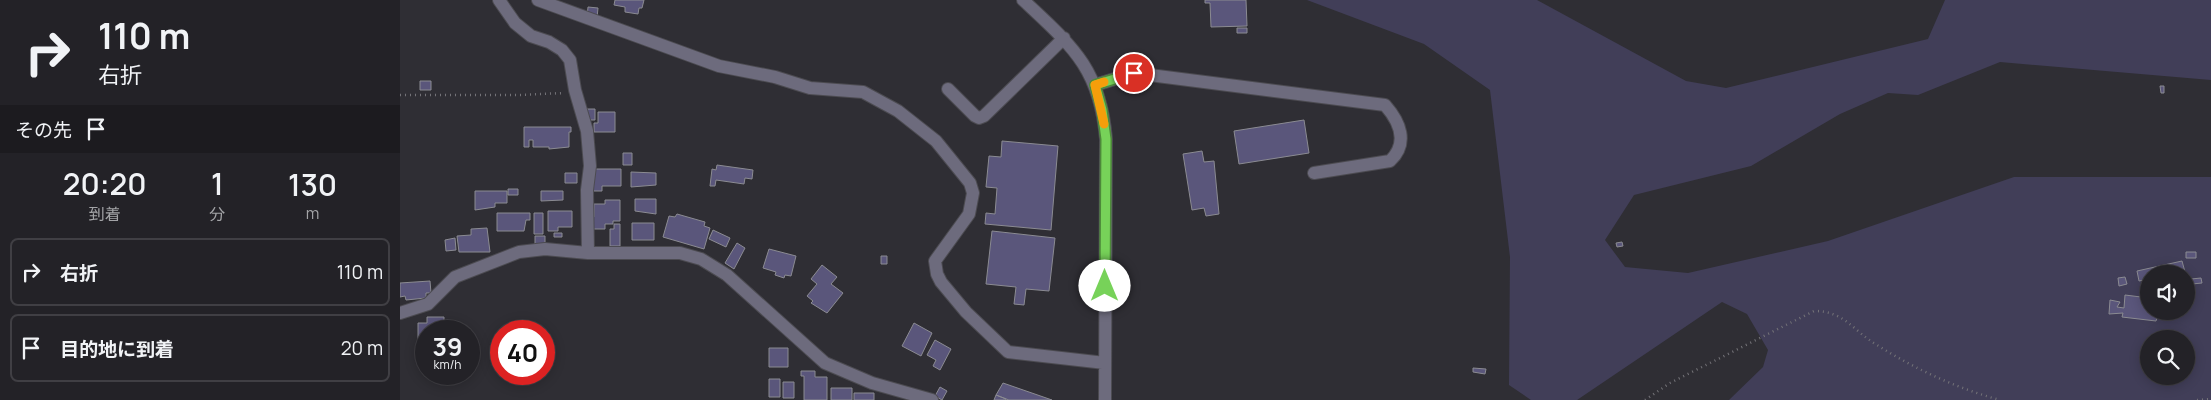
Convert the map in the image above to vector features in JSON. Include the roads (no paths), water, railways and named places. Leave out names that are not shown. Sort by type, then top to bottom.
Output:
[{"type":"street","points":[[499,0],[515,23],[531,36],[549,42],[562,50],[570,60],[575,90],[587,131],[590,166],[587,190],[588,253]]},
{"type":"street","points":[[538,0],[711,63],[775,77],[810,88],[863,92],[898,111],[936,142],[970,183],[973,193],[968,214],[935,261],[936,274],[946,288],[966,312],[1008,352],[1105,363]]},
{"type":"street","points":[[1024,0],[1078,54],[1095,85],[1102,110],[1106,139],[1105,400]]},
{"type":"street","points":[[948,89],[976,116],[984,116],[1064,38]]},
{"type":"street","points":[[1095,85],[1134,73],[1385,105],[1395,117],[1401,132],[1401,143],[1398,154],[1390,161],[1314,173]]},
{"type":"street","points":[[400,313],[428,304],[455,277],[519,252],[545,249],[588,253],[680,253],[701,259],[727,275],[826,363],[872,383],[932,400]]}]
